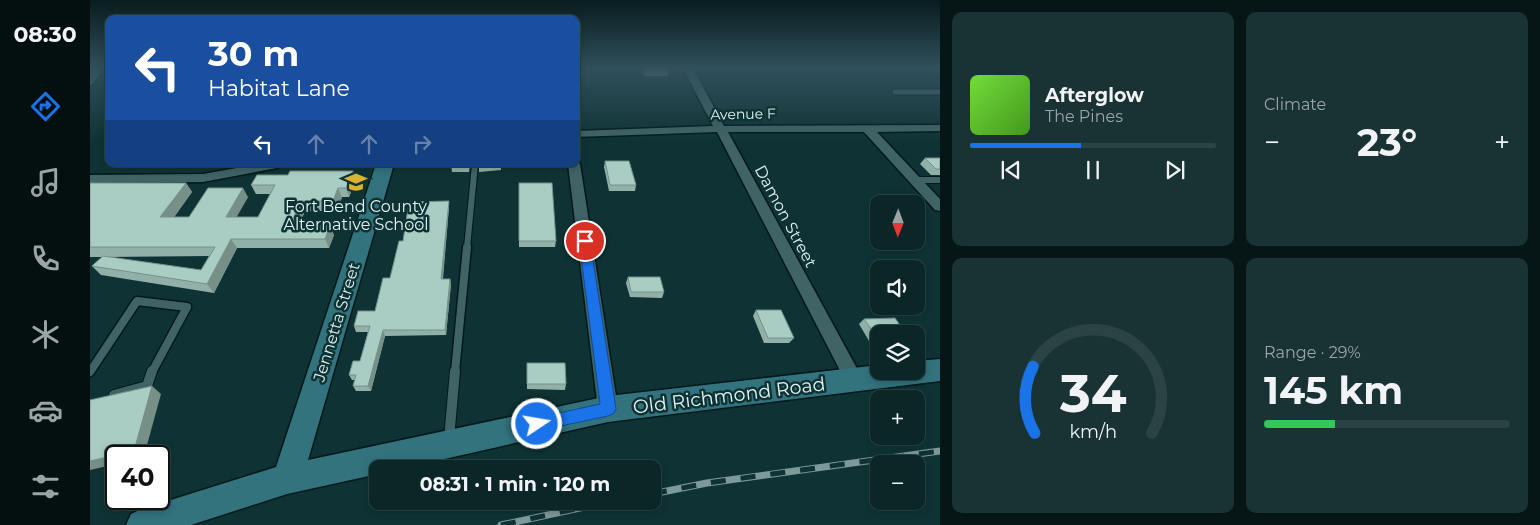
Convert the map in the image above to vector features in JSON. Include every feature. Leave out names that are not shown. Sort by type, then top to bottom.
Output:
[{"type":"street","name":"Damon Street","points":[[701,92],[854,380]]},
{"type":"street","points":[[868,128],[940,207]]},
{"type":"street","name":"Avenue F","points":[[580,134],[720,129],[940,128]]},
{"type":"street","points":[[90,179],[203,178],[261,167]]},
{"type":"street","name":"Jennetta Street","points":[[287,480],[384,167]]},
{"type":"street","points":[[574,167],[608,409]]},
{"type":"street","name":"Old Richmond Road","points":[[142,525],[287,480],[608,409],[940,370]]},
{"type":"lane","points":[[448,443],[474,167]]},
{"type":"lane","points":[[915,180],[940,180]]},
{"type":"lane","points":[[90,372],[138,301],[186,307],[154,365],[147,386],[104,398]]},
{"type":"building","points":[[925,158],[940,158],[940,169],[936,169]]},
{"type":"building","points":[[605,161],[629,161],[636,185],[610,185]]},
{"type":"building","points":[[290,171],[353,171],[346,188],[338,188],[333,201],[301,201],[290,225],[330,225],[325,239],[231,239],[207,284],[92,266],[103,256],[201,270],[215,247],[90,247],[90,183],[186,183],[160,217],[189,217],[208,188],[243,188],[226,217],[258,217],[275,185],[251,185],[257,175],[288,175]]},
{"type":"building","points":[[519,183],[552,183],[556,241],[519,241]]},
{"type":"building","points":[[449,201],[441,279],[450,279],[445,330],[383,330],[368,386],[353,386],[356,375],[349,375],[353,361],[360,361],[370,326],[354,326],[358,311],[375,311],[383,278],[390,278],[399,241],[403,241],[409,202]]},
{"type":"building","points":[[628,277],[660,277],[664,292],[631,292]]},
{"type":"building","points":[[756,310],[781,310],[794,338],[768,338]]},
{"type":"building","points":[[895,318],[900,325],[870,325],[870,327],[864,319]]},
{"type":"building","points":[[527,363],[565,363],[566,384],[527,384]]},
{"type":"building","points":[[152,386],[136,445],[105,445],[105,458],[90,461],[90,400]]},
{"type":"railway","points":[[661,492],[707,483],[940,451]]},
{"type":"railway","points":[[501,525],[571,510]]},
{"type":"place","name":"Fort Bend County Alternative School","points":[[356,182]]},
{"type":"route","points":[[537,424],[608,409],[585,241]]}]
